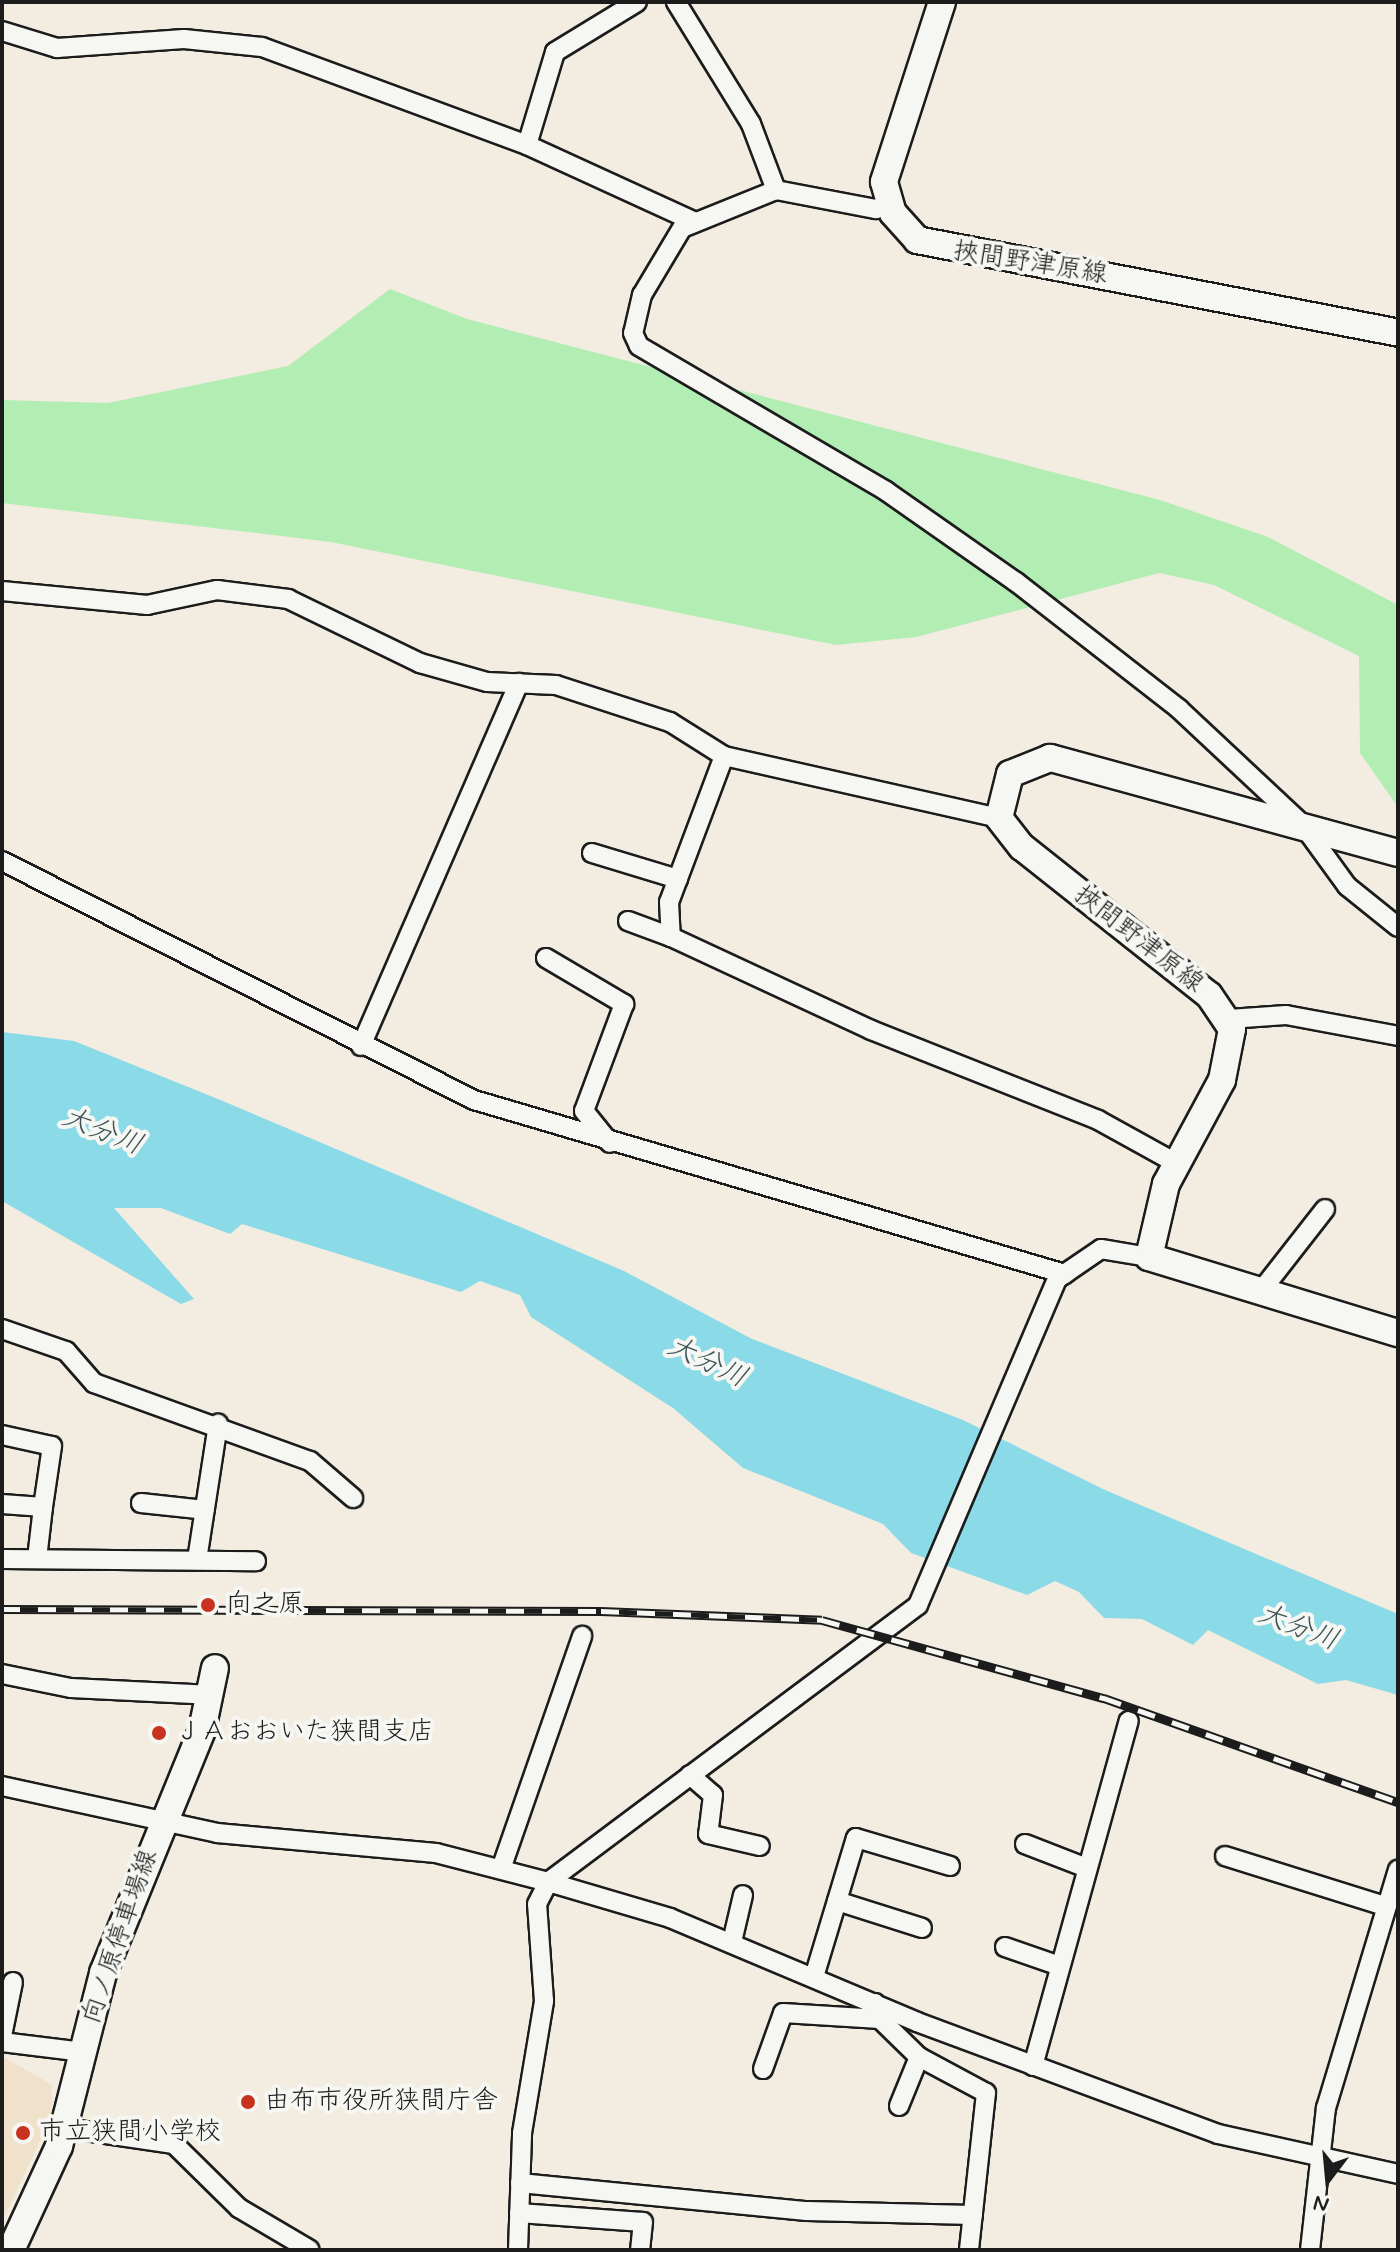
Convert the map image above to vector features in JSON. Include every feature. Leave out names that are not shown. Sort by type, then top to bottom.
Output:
[{"type":"main road","points":[[890,204],[885,176],[942,2]]},
{"type":"main road","name":"挾間野津原線","points":[[890,204],[911,234],[936,249],[1210,291],[1398,333]]},
{"type":"main road","points":[[999,818],[1010,774],[1050,758],[1302,824],[1398,853]]},
{"type":"main road","name":"挾間野津原線","points":[[999,818],[1022,847],[1209,995],[1229,1019]]},
{"type":"main road","points":[[1229,1019],[1226,1069],[1176,1163],[1149,1257],[1398,1333]]},
{"type":"main road","name":"向ノ原停車場線","points":[[11,2250],[65,2128],[103,1973],[213,1695],[215,1668]]},
{"type":"street","points":[[527,145],[555,52],[637,2]]},
{"type":"street","points":[[676,2],[751,124],[776,190]]},
{"type":"street","points":[[2,31],[57,48],[184,39],[262,47],[527,145],[695,222]]},
{"type":"street","points":[[890,204],[876,209],[776,190],[695,222],[661,256],[642,295],[633,333],[639,346],[886,491],[1016,582],[1179,709],[1302,824],[1341,880],[1398,927]]},
{"type":"street","points":[[2,591],[147,605],[217,590],[288,599],[420,663],[606,699],[670,722],[724,756],[999,818]]},
{"type":"street","points":[[361,1046],[519,683]]},
{"type":"street","points":[[671,937],[665,923],[724,756]]},
{"type":"street","points":[[592,853],[678,879]]},
{"type":"street","points":[[2,861],[361,1046],[474,1100],[610,1143],[1065,1274]]},
{"type":"street","points":[[628,921],[671,937],[871,1030],[1098,1120],[1176,1163]]},
{"type":"street","points":[[546,958],[624,1004],[584,1111],[610,1143]]},
{"type":"street","points":[[1229,1019],[1286,1015],[1398,1036]]},
{"type":"street","points":[[1261,1291],[1325,1209]]},
{"type":"street","points":[[518,2250],[520,2183],[544,2001],[537,1904],[548,1882],[893,1629],[931,1580],[1047,1298],[1065,1274],[1101,1249],[1149,1257]]},
{"type":"street","points":[[2,1329],[66,1351],[94,1383],[218,1424],[310,1461],[353,1498]]},
{"type":"street","points":[[197,1560],[218,1424]]},
{"type":"street","points":[[2,1435],[52,1446],[37,1559]]},
{"type":"street","points":[[141,1503],[205,1510]]},
{"type":"street","points":[[2,1504],[43,1507]]},
{"type":"street","points":[[2,1559],[256,1561]]},
{"type":"street","points":[[501,1869],[582,1636]]},
{"type":"street","points":[[2,1674],[71,1688],[213,1695]]},
{"type":"street","points":[[1033,2066],[1129,1721]]},
{"type":"street","points":[[690,1775],[713,1795],[708,1834],[760,1846]]},
{"type":"street","points":[[2,1786],[235,1836],[436,1853],[548,1882],[732,1942],[814,1977],[878,2011],[1238,2140],[1317,2160],[1398,2174]]},
{"type":"street","points":[[814,1977],[856,1838],[950,1866]]},
{"type":"street","points":[[1025,1844],[1087,1868]]},
{"type":"street","points":[[1225,1856],[1385,1906]]},
{"type":"street","points":[[1310,2250],[1317,2160],[1385,1906],[1398,1870]]},
{"type":"street","points":[[732,1942],[743,1895]]},
{"type":"street","points":[[837,1901],[922,1928]]},
{"type":"street","points":[[1005,1947],[1060,1966]]},
{"type":"street","points":[[2,2036],[13,1982]]},
{"type":"street","points":[[763,2069],[783,2013],[878,2011],[919,2057],[986,2093],[969,2250]]},
{"type":"street","points":[[2,2042],[83,2052]]},
{"type":"street","points":[[899,2106],[919,2057]]},
{"type":"street","points":[[65,2128],[174,2144],[193,2154],[239,2208],[310,2250]]},
{"type":"street","points":[[520,2183],[807,2211],[973,2215]]},
{"type":"street","points":[[519,2213],[643,2222],[640,2250]]},
{"type":"shaded area","name":"市立狭間小学校","points":[[2,2056],[52,2085],[51,2117],[2,2222]]},
{"type":"green space","points":[[390,289],[467,319],[1160,500],[1268,537],[1398,605],[1398,807],[1360,753],[1359,656],[1214,585],[1159,573],[916,637],[836,645],[331,542],[2,503],[2,400],[108,403],[288,366]]},
{"type":"water","name":"大分川","points":[[2,1032],[74,1041],[218,1099],[624,1271],[752,1339],[963,1420],[1105,1490],[1398,1614],[1398,1695],[1346,1680],[1318,1684],[1208,1630],[1193,1645],[1142,1619],[1104,1618],[1079,1592],[1055,1581],[1027,1595],[911,1553],[883,1524],[743,1468],[673,1408],[531,1317],[520,1295],[480,1281],[461,1292],[242,1224],[230,1234],[161,1208],[114,1208],[194,1299],[181,1304],[2,1201]]},
{"type":"railway","points":[[2,1609],[601,1611],[822,1620],[1104,1698],[1398,1802]]},
{"type":"place","name":"向之原","points":[[208,1605]]},
{"type":"place","name":"ＪＡおおいた狭間支店","points":[[159,1733]]},
{"type":"place","name":"由布市役所狭間庁舎","points":[[248,2102]]},
{"type":"place","name":"市立狭間小学校","points":[[23,2133]]}]
